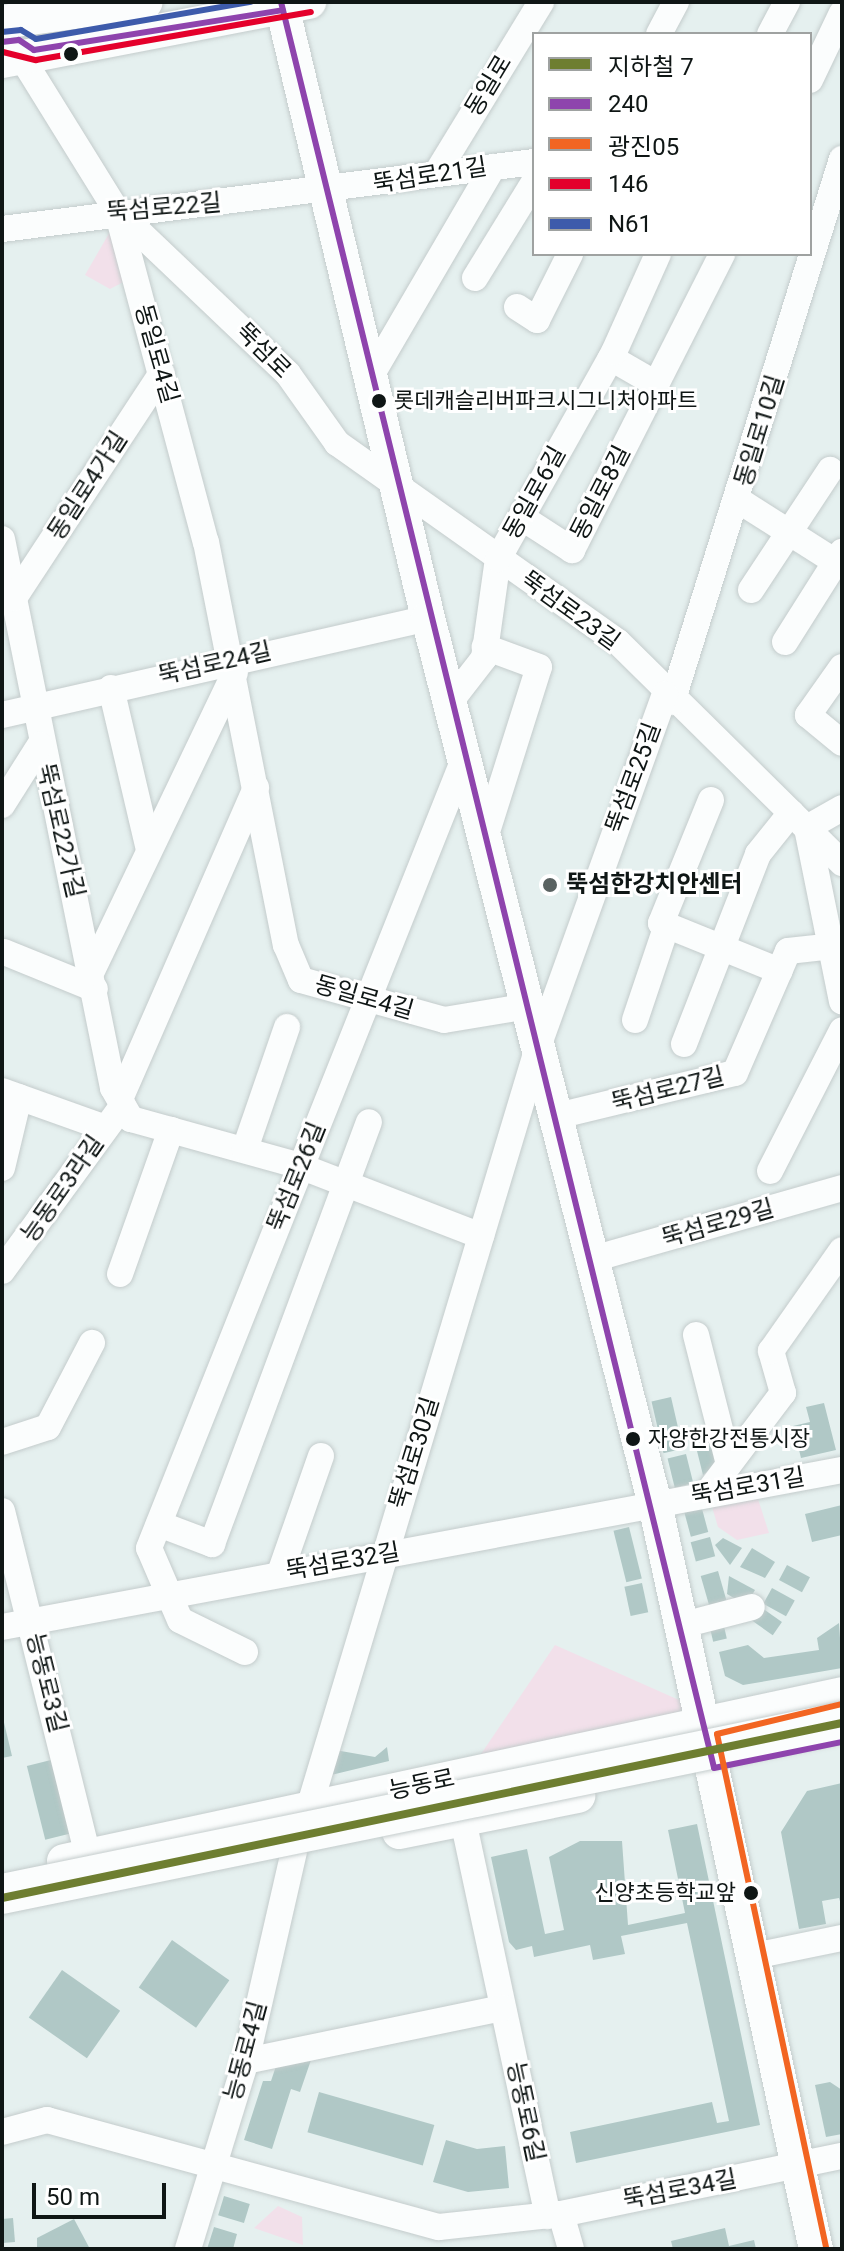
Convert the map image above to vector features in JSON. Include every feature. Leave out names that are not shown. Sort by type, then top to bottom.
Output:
[{"type":"highway","points":[[2,1882],[842,1710]]},
{"type":"highway","points":[[2,1894],[842,1722]]},
{"type":"main road","points":[[2,4],[19,2]]},
{"type":"main road","points":[[2,22],[146,2]]},
{"type":"main road","points":[[15,53],[291,5],[327,194],[402,496],[428,618],[655,1504],[816,2249]]},
{"type":"main road","name":"능동로","points":[[2,1875],[705,1726],[842,1694]]},
{"type":"main road","name":"능동로","points":[[2,1910],[842,1742]]},
{"type":"street","name":"동일로","points":[[438,171],[541,2]]},
{"type":"street","points":[[660,32],[676,2]]},
{"type":"street","points":[[771,32],[787,2]]},
{"type":"street","points":[[812,76],[842,13]]},
{"type":"street","name":"동일로4길","points":[[15,53],[117,211],[162,373],[234,666],[286,945],[301,980],[444,1020],[529,1006]]},
{"type":"street","name":"뚝섬로21길","points":[[327,194],[438,171],[532,162]]},
{"type":"street","points":[[372,374],[493,167]]},
{"type":"street","name":"동일로10길","points":[[668,698],[738,500],[840,170]]},
{"type":"street","points":[[475,278],[532,185]]},
{"type":"street","name":"뚝섬로22길","points":[[2,229],[117,211],[327,194]]},
{"type":"street","name":"뚝섬로","points":[[117,211],[288,374],[337,443],[402,496]]},
{"type":"street","points":[[517,307],[537,320],[569,256]]},
{"type":"street","name":"동일로6길","points":[[498,559],[611,358],[657,256]]},
{"type":"street","name":"동일로8길","points":[[521,517],[572,550],[721,256]]},
{"type":"street","points":[[611,358],[656,384]]},
{"type":"street","name":"동일로4가길","points":[[14,598],[162,373]]},
{"type":"street","points":[[751,590],[830,470]]},
{"type":"street","name":"뚝섬로23길","points":[[402,496],[618,642],[668,698],[842,863]]},
{"type":"street","points":[[738,500],[840,560],[785,642]]},
{"type":"street","name":"뚝섬로22가길","points":[[4,556],[37,707],[40,745],[120,1113]]},
{"type":"street","points":[[450,702],[485,647],[498,559]]},
{"type":"street","name":"뚝섬로24길","points":[[2,715],[111,688],[234,666],[428,618]]},
{"type":"street","points":[[485,647],[539,667],[485,838]]},
{"type":"street","points":[[4,952],[93,981],[149,850],[234,666]]},
{"type":"street","points":[[842,667],[808,715],[842,743]]},
{"type":"street","points":[[111,688],[149,850]]},
{"type":"street","name":"뚝섬로25길","points":[[539,1044],[668,698]]},
{"type":"street","points":[[2,805],[40,745]]},
{"type":"street","name":"뚝섬로26길","points":[[166,1597],[149,1548],[300,1166],[371,1000],[464,759]]},
{"type":"street","points":[[120,1113],[256,787]]},
{"type":"street","points":[[711,800],[661,923],[780,971]]},
{"type":"street","points":[[684,1044],[724,949],[758,854],[799,820],[842,808]]},
{"type":"street","points":[[799,820],[836,945],[842,1002]]},
{"type":"street","points":[[635,1020],[667,925]]},
{"type":"street","name":"뚝섬로27길","points":[[557,1116],[735,1073],[788,951],[836,945]]},
{"type":"street","points":[[245,1149],[287,1027]]},
{"type":"street","points":[[770,1171],[842,1030]]},
{"type":"street","name":"뚝섬로30길","points":[[309,1808],[539,1044]]},
{"type":"street","points":[[2,1168],[10,1094],[120,1113],[245,1149],[300,1166],[481,1236]]},
{"type":"street","name":"능동로3라길","points":[[2,1271],[120,1113]]},
{"type":"street","points":[[159,1524],[212,1544],[369,1122]]},
{"type":"street","points":[[120,1274],[171,1130]]},
{"type":"street","name":"뚝섬로29길","points":[[593,1259],[842,1188]]},
{"type":"street","points":[[706,1495],[783,1393],[771,1351],[842,1250]]},
{"type":"street","points":[[696,1335],[729,1464]]},
{"type":"street","points":[[2,1442],[48,1427],[92,1343]]},
{"type":"street","points":[[280,1573],[321,1456]]},
{"type":"street","name":"뚝섬로31길","points":[[655,1504],[842,1470]]},
{"type":"street","name":"뚝섬로32길","points":[[2,1627],[655,1504]]},
{"type":"street","name":"능동로3길","points":[[2,1511],[6,1554],[31,1622],[88,1856]]},
{"type":"street","points":[[166,1597],[180,1620],[245,1652]]},
{"type":"street","points":[[683,1625],[752,1607]]},
{"type":"street","name":"능동로6길","points":[[463,1820],[503,2008],[554,2215]]},
{"type":"street","name":"능동로4길","points":[[188,2249],[246,2061],[294,1851]]},
{"type":"street","points":[[754,1956],[842,1938]]},
{"type":"street","points":[[246,2061],[503,2008]]},
{"type":"street","name":"뚝섬로34길","points":[[2,2132],[47,2120],[212,2164],[436,2238],[842,2156]]},
{"type":"street","points":[[554,2215],[571,2249]]},
{"type":"shaded area","points":[[115,223],[129,279],[110,289],[85,275]]},
{"type":"shaded area","points":[[756,1493],[769,1533],[737,1540],[718,1527],[710,1500]]},
{"type":"shaded area","points":[[555,1645],[688,1704],[690,1714],[479,1757]]},
{"type":"shaded area","points":[[278,2206],[302,2217],[303,2245],[254,2228]]},
{"type":"building","points":[[671,1397],[683,1449],[663,1453],[652,1401]]},
{"type":"building","points":[[824,1403],[836,1450],[801,1458],[793,1426],[810,1422],[806,1407]]},
{"type":"building","points":[[716,1442],[720,1461],[703,1475],[696,1447]]},
{"type":"building","points":[[686,1454],[693,1483],[675,1488],[668,1459]]},
{"type":"building","points":[[701,1505],[708,1532],[691,1537],[684,1510]]},
{"type":"building","points":[[842,1505],[842,1535],[812,1542],[805,1514]]},
{"type":"building","points":[[629,1527],[642,1578],[626,1582],[613,1531]]},
{"type":"building","points":[[710,1537],[715,1556],[696,1561],[691,1542]]},
{"type":"building","points":[[723,1538],[742,1548],[730,1565],[715,1545]]},
{"type":"building","points":[[752,1548],[775,1562],[765,1578],[740,1567]]},
{"type":"building","points":[[787,1565],[810,1577],[802,1592],[779,1580]]},
{"type":"building","points":[[718,1571],[728,1606],[711,1611],[701,1576]]},
{"type":"building","points":[[729,1576],[755,1590],[746,1605],[727,1594]]},
{"type":"building","points":[[642,1583],[648,1612],[631,1616],[624,1587]]},
{"type":"building","points":[[772,1588],[795,1601],[786,1616],[763,1604]]},
{"type":"building","points":[[759,1606],[782,1622],[773,1635],[750,1619]]},
{"type":"building","points":[[723,1622],[727,1639],[713,1642],[709,1625]]},
{"type":"building","points":[[839,1623],[842,1668],[743,1685],[725,1676],[719,1652],[748,1645],[764,1658],[819,1650],[817,1638]]},
{"type":"building","points":[[2,1714],[12,1756],[2,1758]]},
{"type":"building","points":[[387,1747],[389,1761],[327,1776],[335,1750],[375,1757]]},
{"type":"building","points":[[55,1759],[73,1833],[45,1840],[27,1766]]},
{"type":"building","points":[[842,1783],[842,1908],[839,1898],[822,1901],[826,1924],[799,1929],[781,1832],[807,1791]]},
{"type":"building","points":[[697,1824],[760,2125],[576,2163],[570,2132],[712,2102],[717,2123],[729,2121],[687,1923],[621,1936],[625,1954],[593,1960],[590,1945],[534,1957],[532,1946],[516,1950],[509,1942],[491,1857],[527,1849],[545,1934],[564,1930],[549,1857],[580,1841],[622,1841],[628,1925],[685,1913],[668,1830]]},
{"type":"building","points":[[172,1940],[229,1980],[196,2028],[139,1988]]},
{"type":"building","points":[[62,1970],[120,2011],[87,2058],[29,2018]]},
{"type":"building","points":[[311,2060],[300,2092],[291,2089],[272,2149],[244,2140],[263,2081],[271,2081],[276,2066]]},
{"type":"building","points":[[830,2082],[842,2090],[842,2134],[826,2137],[815,2085]]},
{"type":"building","points":[[319,2092],[434,2125],[423,2165],[307,2132]]},
{"type":"building","points":[[446,2140],[477,2149],[505,2146],[509,2188],[468,2192],[433,2182]]},
{"type":"building","points":[[224,2196],[250,2204],[244,2223],[218,2215]]},
{"type":"building","points":[[13,2218],[15,2242],[2,2243],[2,2219]]},
{"type":"building","points":[[74,2219],[90,2249],[37,2249],[37,2238]]},
{"type":"building","points":[[214,2227],[237,2234],[233,2249],[207,2249]]},
{"type":"building","points":[[725,2228],[729,2246],[754,2240],[756,2249],[673,2249],[671,2241]]},
{"type":"metro line","name":"7","points":[[2,1898],[842,1723]]},
{"type":"transit line","name":"N61","points":[[2,32],[21,30],[36,39],[251,2]]},
{"type":"transit line","name":"240","points":[[281,2],[714,1768],[842,1742]]},
{"type":"transit line","name":"240","points":[[2,42],[19,40],[34,50],[283,10]]},
{"type":"transit line","name":"146","points":[[3,52],[36,60],[311,12]]},
{"type":"transit line","name":"광진05","points":[[826,2247],[717,1734],[842,1704]]},
{"type":"place","name":"롯데캐슬리버파크시그니처아파트","points":[[379,401]]},
{"type":"place","name":"뚝섬한강치안센터","points":[[550,885]]},
{"type":"place","name":"자양한강전통시장","points":[[633,1439]]},
{"type":"place","name":"신양초등학교앞","points":[[751,1893]]}]
